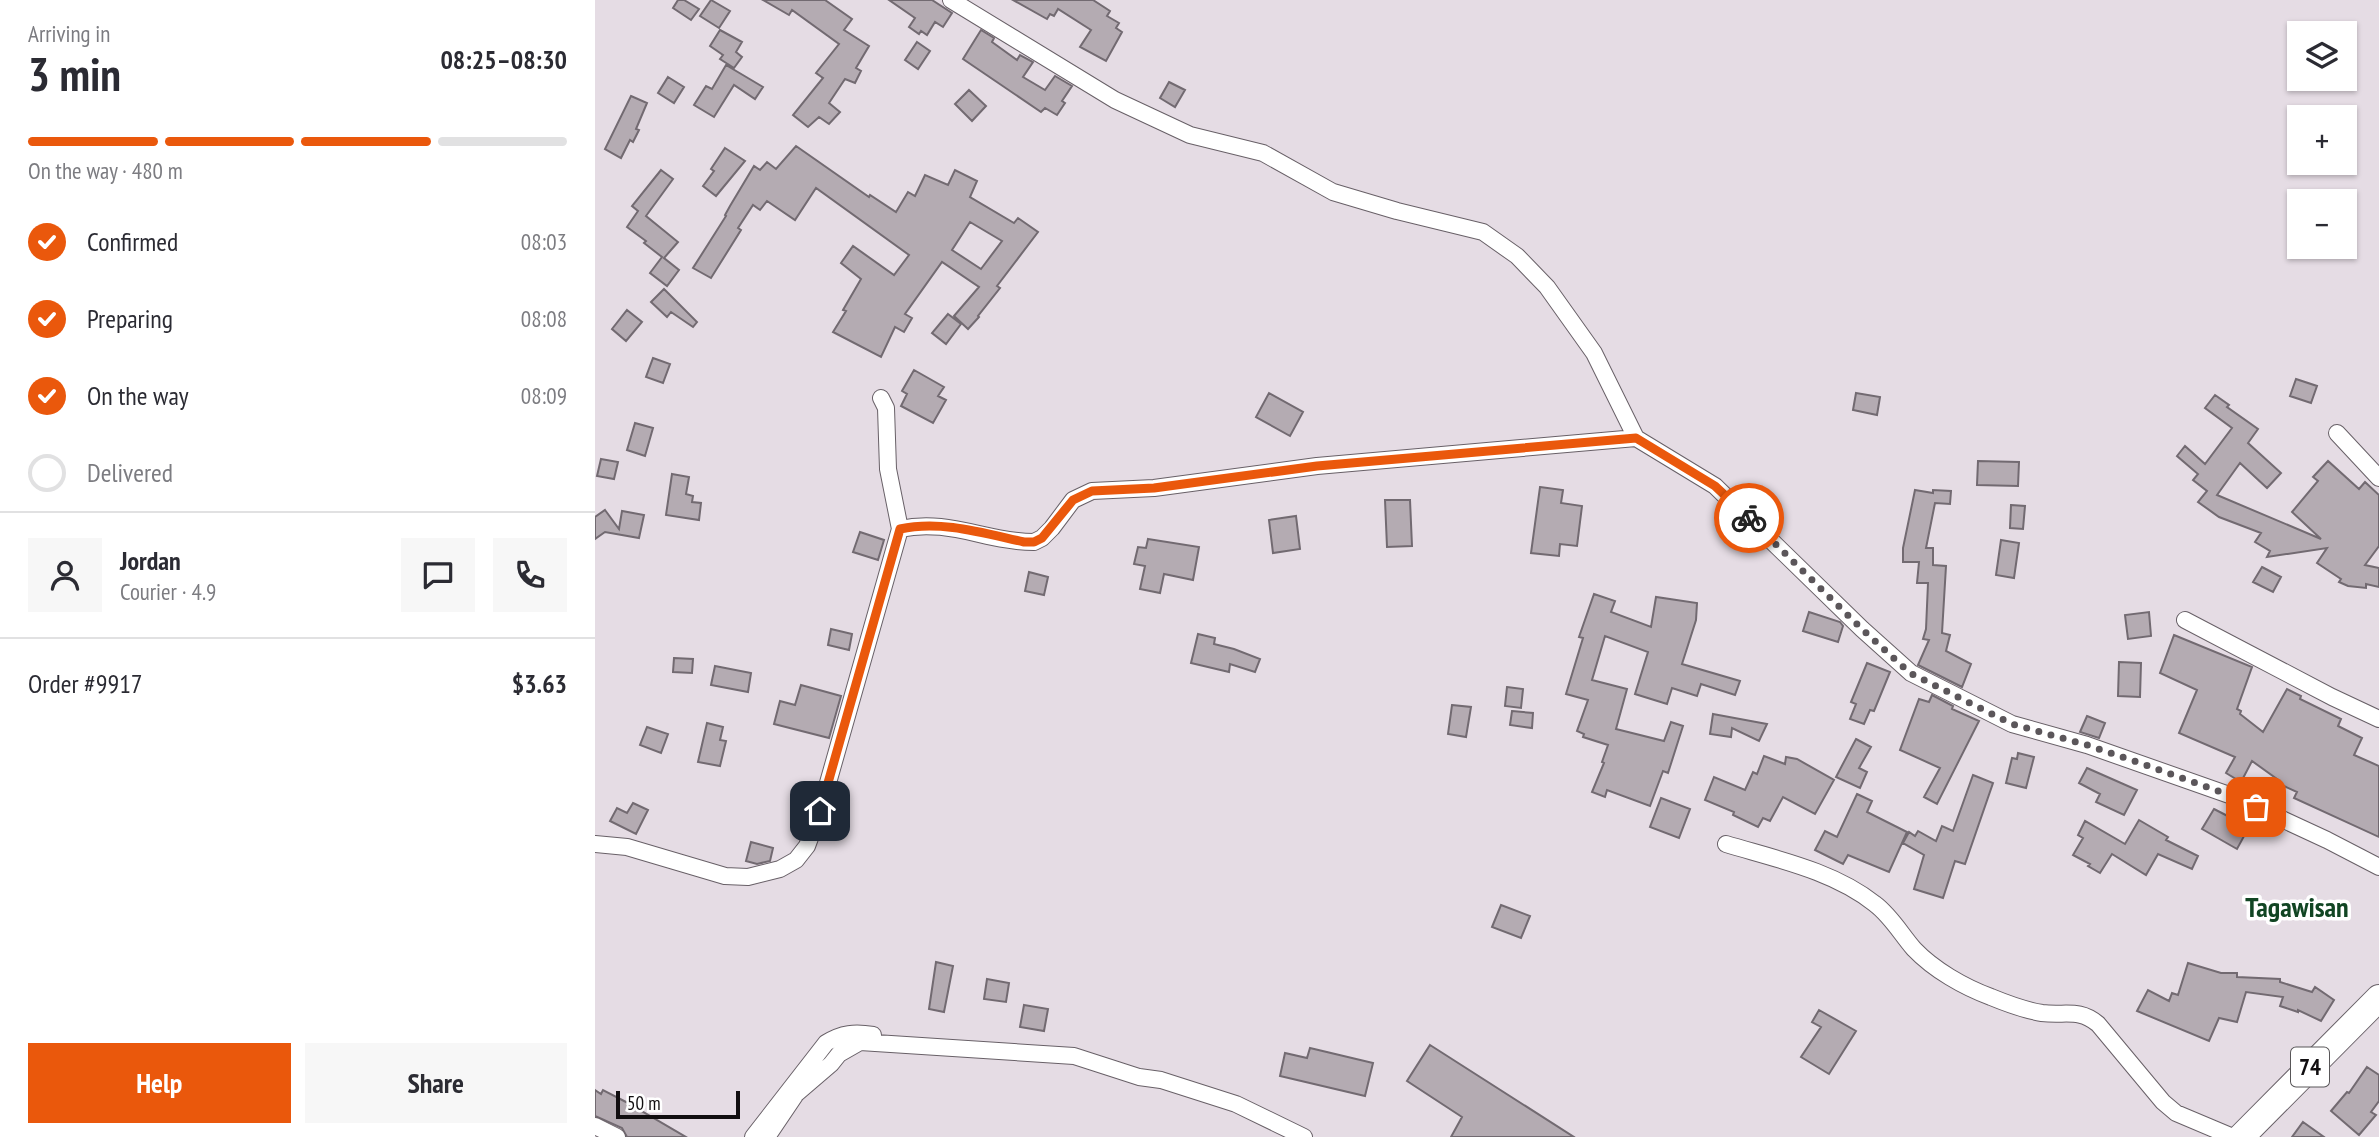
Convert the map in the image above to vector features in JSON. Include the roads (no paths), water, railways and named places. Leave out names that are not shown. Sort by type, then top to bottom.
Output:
[{"type":"highway","name":"74","points":[[2241,1137],[2379,998]]},
{"type":"street","points":[[951,0],[1115,100],[1190,135],[1263,153],[1333,191],[1397,212],[1483,232],[1517,256],[1547,287],[1594,353],[1636,438],[1715,486],[1910,673],[2012,724],[2087,745],[2232,796],[2379,867]]},
{"type":"street","points":[[595,844],[627,848],[725,876],[748,877],[779,869],[796,860],[807,846],[820,811],[900,529],[888,469],[886,408],[881,398]]},
{"type":"street","points":[[2337,433],[2379,478]]},
{"type":"street","points":[[900,529],[919,524],[941,525],[1034,542],[1052,528],[1073,500],[1092,491],[1154,488],[1317,466],[1636,438]]},
{"type":"street","points":[[2185,620],[2379,719]]},
{"type":"street","points":[[1727,844],[1844,884],[1876,904],[1928,962],[1985,995],[2016,1007],[2042,1013],[2078,1013],[2088,1016],[2098,1024],[2163,1102],[2176,1113],[2233,1137]]},
{"type":"street","points":[[753,1137],[816,1054],[837,1036],[859,1033],[898,1045]]},
{"type":"street","points":[[767,1137],[796,1094],[849,1047],[860,1042],[1074,1056],[1236,1104],[1304,1137]]},
{"type":"street","points":[[595,1126],[617,1137]]},
{"type":"district","name":"Tagawisan","points":[[2297,907]]}]
